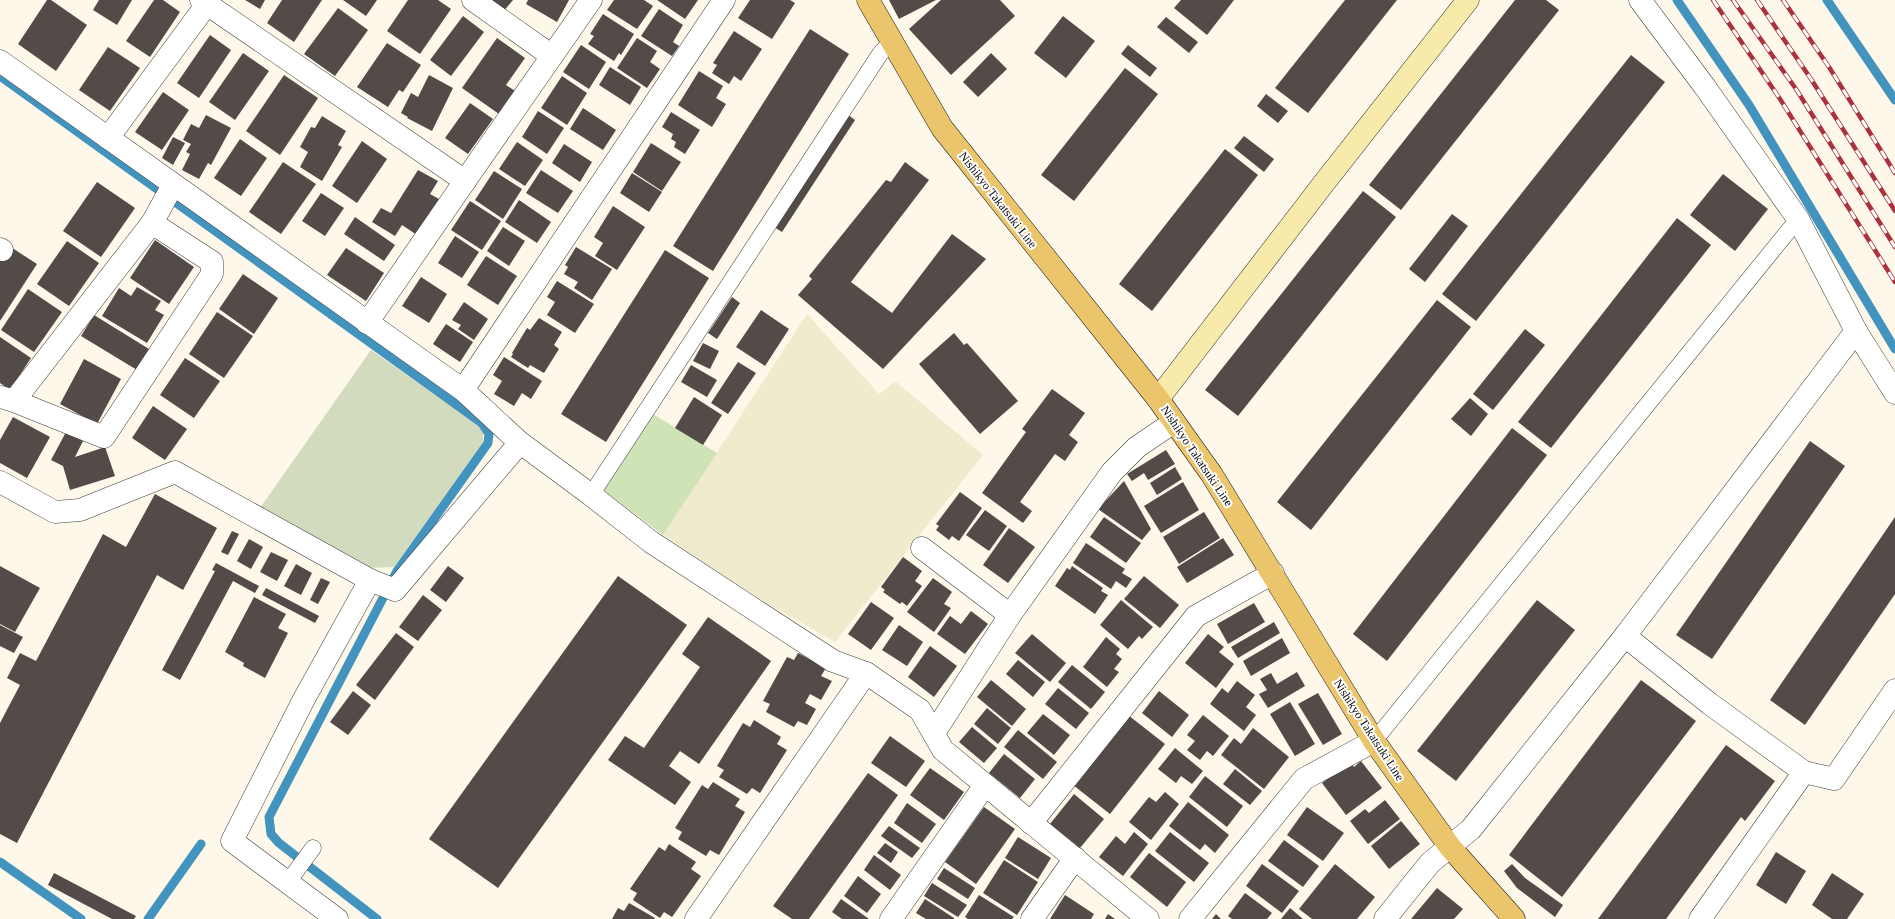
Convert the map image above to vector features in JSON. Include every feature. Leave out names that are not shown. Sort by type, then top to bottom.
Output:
[{"type":"main road","name":"Nishikyo Takatsuki Line","points":[[868,0],[942,128],[1174,422],[1212,475],[1374,741],[1450,847],[1514,919]]},
{"type":"street","points":[[473,0],[552,56]]},
{"type":"street","points":[[367,323],[591,0]]},
{"type":"street","points":[[463,390],[724,0]]},
{"type":"street","points":[[1158,400],[1324,183],[1468,0]]},
{"type":"street","points":[[1640,0],[1705,87],[1798,219],[1856,331],[1895,393]]},
{"type":"street","points":[[108,138],[206,1],[465,181]]},
{"type":"street","points":[[0,61],[463,390],[518,441],[651,542],[833,661],[866,673],[920,710],[943,750],[1148,919]]},
{"type":"street","points":[[152,223],[212,262],[212,274],[104,437],[7,398],[152,223],[173,185]]},
{"type":"street","points":[[1385,919],[1430,863],[1471,829],[1625,636],[1856,331]]},
{"type":"street","points":[[934,734],[1010,615],[1112,472],[1137,447],[1174,422]]},
{"type":"street","points":[[0,482],[55,512],[80,510],[175,472],[371,580],[395,590],[516,446],[518,441]]},
{"type":"street","points":[[922,548],[1010,615]]},
{"type":"street","points":[[1032,823],[1196,616],[1273,573]]},
{"type":"street","points":[[337,919],[289,880],[232,841],[304,700],[371,580]]},
{"type":"street","points":[[1625,636],[1710,704],[1804,772],[1834,779],[1895,690]]},
{"type":"street","points":[[696,919],[866,673]]},
{"type":"street","points":[[1190,919],[1304,779],[1374,741]]},
{"type":"street","points":[[1700,919],[1804,772]]},
{"type":"street","points":[[891,919],[985,785]]},
{"type":"street","points":[[1032,919],[1075,858]]},
{"type":"lane","points":[[591,495],[880,54],[892,41]]},
{"type":"lane","points":[[1374,741],[1798,219]]},
{"type":"lane","points":[[289,880],[314,848]]},
{"type":"shaded area","points":[[807,314],[879,394],[895,381],[983,455],[835,642],[754,596],[663,535]]},
{"type":"green space","points":[[371,350],[477,424],[483,432],[483,442],[394,567],[369,568],[260,508]]},
{"type":"green space","points":[[653,414],[717,453],[663,535],[603,490]]},
{"type":"building","points":[[47,0],[51,0],[87,25],[56,71],[18,44]]},
{"type":"building","points":[[99,0],[132,0],[117,25],[93,10]]},
{"type":"building","points":[[154,0],[163,0],[180,12],[150,57],[126,41]]},
{"type":"building","points":[[245,0],[265,0],[260,9]]},
{"type":"building","points":[[282,0],[322,0],[294,42],[267,23]]},
{"type":"building","points":[[343,0],[377,0],[366,16]]},
{"type":"building","points":[[408,0],[438,0],[451,9],[420,54],[387,31]]},
{"type":"building","points":[[490,0],[513,0],[503,12]]},
{"type":"building","points":[[528,0],[569,0],[557,22],[526,4]]},
{"type":"building","points":[[614,0],[644,0],[653,6],[637,29],[607,10]]},
{"type":"building","points":[[657,0],[698,0],[685,19]]},
{"type":"building","points":[[750,0],[790,0],[795,3],[772,39],[738,18]]},
{"type":"building","points":[[889,0],[936,0],[899,19]]},
{"type":"building","points":[[941,0],[1000,0],[1015,16],[951,75],[909,29]]},
{"type":"building","points":[[1181,0],[1234,0],[1207,35],[1174,8]]},
{"type":"building","points":[[1345,0],[1397,0],[1308,113],[1275,88]]},
{"type":"building","points":[[1515,0],[1546,0],[1559,10],[1401,210],[1369,185]]},
{"type":"building","points":[[338,8],[368,30],[335,76],[304,54]]},
{"type":"building","points":[[659,9],[683,25],[673,42],[679,46],[672,56],[641,36]]},
{"type":"building","points":[[603,14],[634,34],[621,55],[619,53],[614,61],[588,44],[594,36],[590,34]]},
{"type":"building","points":[[463,16],[484,32],[451,76],[430,60]]},
{"type":"building","points":[[1063,16],[1095,41],[1066,78],[1034,53]]},
{"type":"building","points":[[1166,17],[1198,42],[1189,53],[1157,27]]},
{"type":"building","points":[[810,29],[849,54],[713,271],[673,246]]},
{"type":"building","points":[[734,31],[762,49],[741,81],[734,76],[729,84],[712,73],[717,65],[713,63]]},
{"type":"building","points":[[210,35],[231,50],[199,98],[177,83]]},
{"type":"building","points":[[497,38],[525,58],[506,85],[515,91],[499,114],[462,88]]},
{"type":"building","points":[[637,38],[657,51],[650,62],[660,69],[647,88],[617,68]]},
{"type":"building","points":[[387,43],[421,65],[403,92],[399,90],[388,107],[357,87]]},
{"type":"building","points":[[581,45],[606,62],[589,89],[563,72]]},
{"type":"building","points":[[1128,45],[1157,68],[1150,77],[1121,54]]},
{"type":"building","points":[[108,47],[140,68],[110,111],[79,90]]},
{"type":"building","points":[[243,53],[269,71],[235,120],[209,102]]},
{"type":"building","points":[[991,53],[1007,69],[978,97],[963,82]]},
{"type":"building","points":[[1631,55],[1665,82],[1476,321],[1442,294]]},
{"type":"building","points":[[610,67],[641,87],[630,105],[599,85]]},
{"type":"building","points":[[1125,68],[1158,94],[1074,201],[1041,175]]},
{"type":"building","points":[[699,71],[723,86],[716,98],[726,104],[712,127],[678,105]]},
{"type":"building","points":[[284,75],[318,98],[280,155],[246,131]]},
{"type":"building","points":[[429,75],[453,88],[432,131],[407,118],[408,117],[401,113],[411,93],[418,97]]},
{"type":"building","points":[[562,76],[587,93],[567,125],[541,108]]},
{"type":"building","points":[[163,92],[189,110],[162,150],[135,132]]},
{"type":"building","points":[[1266,94],[1288,111],[1278,123],[1257,106]]},
{"type":"building","points":[[470,103],[493,119],[468,154],[445,138]]},
{"type":"building","points":[[583,108],[616,130],[603,150],[570,129]]},
{"type":"building","points":[[538,111],[564,128],[547,154],[522,137]]},
{"type":"building","points":[[671,112],[700,130],[685,154],[674,147],[676,142],[671,139],[673,134],[662,127]]},
{"type":"building","points":[[847,114],[855,120],[782,232],[774,227]]},
{"type":"building","points":[[206,115],[231,128],[211,165],[208,163],[199,179],[182,170],[190,154],[186,152],[191,144],[183,140],[191,124],[199,128]]},
{"type":"building","points":[[322,116],[346,131],[338,145],[342,147],[322,181],[300,167],[308,152],[300,147],[311,127],[315,128]]},
{"type":"building","points":[[1244,136],[1274,159],[1264,172],[1234,148]]},
{"type":"building","points":[[173,137],[185,143],[173,165],[162,158]]},
{"type":"building","points":[[240,139],[267,158],[241,196],[214,178]]},
{"type":"building","points":[[362,141],[387,159],[357,203],[332,186]]},
{"type":"building","points":[[517,142],[543,160],[525,186],[499,169]]},
{"type":"building","points":[[651,143],[681,162],[662,191],[633,172]]},
{"type":"building","points":[[564,144],[592,162],[580,182],[552,163]]},
{"type":"building","points":[[1225,149],[1258,175],[1152,311],[1119,284]]},
{"type":"building","points":[[283,162],[316,184],[281,234],[249,212]]},
{"type":"building","points":[[905,162],[929,180],[851,282],[892,313],[952,234],[986,259],[883,369],[798,295],[812,279],[809,276],[886,180],[891,182]]},
{"type":"building","points":[[418,170],[438,181],[430,194],[439,199],[417,235],[402,225],[395,236],[372,222],[381,208],[391,213]]},
{"type":"building","points":[[541,170],[573,191],[558,213],[526,193]]},
{"type":"building","points":[[494,171],[522,189],[503,219],[475,200]]},
{"type":"building","points":[[632,173],[662,192],[649,212],[620,193]]},
{"type":"building","points":[[1723,174],[1768,209],[1735,251],[1690,215]]},
{"type":"building","points":[[97,182],[135,208],[101,257],[63,231]]},
{"type":"building","points":[[1363,191],[1396,217],[1238,416],[1205,390]]},
{"type":"building","points":[[321,193],[344,208],[325,236],[302,221]]},
{"type":"building","points":[[519,200],[551,222],[537,243],[505,222]]},
{"type":"building","points":[[470,201],[501,221],[482,250],[451,230]]},
{"type":"building","points":[[613,206],[645,227],[617,270],[595,256],[603,243],[594,237]]},
{"type":"building","points":[[1452,214],[1468,226],[1425,282],[1409,269]]},
{"type":"building","points":[[355,217],[395,245],[384,261],[344,234]]},
{"type":"building","points":[[1677,218],[1711,245],[1551,448],[1518,422]]},
{"type":"building","points":[[503,227],[525,241],[509,266],[487,251]]},
{"type":"building","points":[[455,236],[479,252],[462,278],[438,263]]},
{"type":"building","points":[[155,240],[194,267],[169,304],[130,278]]},
{"type":"building","points":[[67,241],[99,263],[69,306],[37,284]]},
{"type":"building","points":[[6,244],[37,264],[0,321],[0,253]]},
{"type":"building","points":[[576,247],[612,269],[592,300],[574,288],[578,282],[564,274],[568,267],[565,265]]},
{"type":"building","points":[[346,248],[384,273],[366,301],[327,275]]},
{"type":"building","points":[[665,250],[709,278],[606,442],[561,414]]},
{"type":"building","points":[[486,256],[517,276],[498,305],[467,285]]},
{"type":"building","points":[[243,274],[278,298],[254,334],[219,309]]},
{"type":"building","points":[[421,277],[447,294],[429,323],[402,306]]},
{"type":"building","points":[[557,281],[594,304],[575,333],[547,315],[555,302],[547,297]]},
{"type":"building","points":[[137,287],[161,301],[155,310],[164,315],[147,343],[102,316],[119,288],[131,296]]},
{"type":"building","points":[[28,289],[62,312],[34,352],[1,330]]},
{"type":"building","points":[[732,297],[740,303],[717,339],[708,333]]},
{"type":"building","points":[[1437,300],[1471,327],[1311,530],[1277,502]]},
{"type":"building","points":[[464,302],[488,319],[474,340],[458,329],[461,325],[452,320]]},
{"type":"building","points":[[761,310],[789,329],[765,366],[736,347]]},
{"type":"building","points":[[217,312],[253,336],[224,378],[189,354]]},
{"type":"building","points":[[94,315],[149,349],[137,370],[81,336]]},
{"type":"building","points":[[539,318],[562,332],[554,345],[559,349],[544,373],[530,365],[528,368],[511,357],[527,328],[530,330]]},
{"type":"building","points":[[446,324],[473,342],[460,362],[433,344]]},
{"type":"building","points":[[1525,329],[1545,345],[1493,410],[1473,394]]},
{"type":"building","points":[[954,333],[964,345],[967,343],[1018,401],[980,434],[919,364]]},
{"type":"building","points":[[0,337],[31,358],[10,390],[0,383]]},
{"type":"building","points":[[703,343],[719,351],[710,369],[693,361]]},
{"type":"building","points":[[504,357],[542,381],[531,399],[522,393],[514,406],[494,394],[502,381],[493,375]]},
{"type":"building","points":[[185,358],[220,381],[194,418],[160,395]]},
{"type":"building","points":[[84,359],[121,379],[97,424],[60,404]]},
{"type":"building","points":[[738,362],[756,373],[728,414],[711,403]]},
{"type":"building","points":[[691,365],[717,380],[707,397],[681,382]]},
{"type":"building","points":[[1052,389],[1085,413],[1069,435],[1078,442],[1065,461],[1055,454],[1020,502],[1032,511],[1023,523],[982,493],[1026,432],[1022,429]]},
{"type":"building","points":[[694,397],[722,415],[703,445],[675,428]]},
{"type":"building","points":[[1470,398],[1488,414],[1471,436],[1451,419]]},
{"type":"building","points":[[153,406],[187,429],[165,460],[132,438]]},
{"type":"building","points":[[13,417],[50,437],[27,478],[0,463],[0,440]]},
{"type":"building","points":[[1512,428],[1547,455],[1387,661],[1353,634]]},
{"type":"building","points":[[66,432],[83,441],[75,457],[105,447],[115,476],[70,490],[63,466],[51,460]]},
{"type":"building","points":[[1810,441],[1845,466],[1712,659],[1676,635]]},
{"type":"building","points":[[1166,450],[1175,464],[1148,480],[1144,473],[1132,481],[1127,474]]},
{"type":"building","points":[[1175,467],[1182,479],[1157,495],[1150,483]]},
{"type":"building","points":[[1124,481],[1151,529],[1142,540],[1098,509]]},
{"type":"building","points":[[1183,482],[1199,510],[1161,533],[1144,506]]},
{"type":"building","points":[[960,492],[982,508],[959,541],[952,536],[949,540],[936,530],[939,526],[936,524]]},
{"type":"building","points":[[155,494],[217,528],[183,590],[157,575],[17,843],[0,834],[0,723],[20,685],[7,678],[20,653],[36,661],[103,534],[126,547]]},
{"type":"building","points":[[985,510],[1007,526],[989,551],[966,535]]},
{"type":"building","points":[[1204,512],[1220,538],[1179,564],[1163,537]]},
{"type":"building","points":[[1104,517],[1141,543],[1126,563],[1090,537]]},
{"type":"building","points":[[1895,517],[1895,594],[1805,725],[1770,700]]},
{"type":"building","points":[[1009,528],[1035,547],[1008,583],[983,565]]},
{"type":"building","points":[[232,531],[239,534],[228,555],[221,552]]},
{"type":"building","points":[[1223,538],[1234,555],[1187,583],[1177,567]]},
{"type":"building","points":[[249,539],[263,547],[251,569],[237,561]]},
{"type":"building","points":[[1086,543],[1125,569],[1122,573],[1132,579],[1126,588],[1116,581],[1111,589],[1073,563]]},
{"type":"building","points":[[271,552],[288,560],[277,581],[260,572]]},
{"type":"building","points":[[903,557],[922,571],[915,581],[922,586],[907,606],[902,602],[900,604],[883,592],[885,590],[881,587]]},
{"type":"building","points":[[216,563],[259,586],[255,593],[233,581],[180,680],[162,670],[215,571],[212,570]]},
{"type":"building","points":[[296,564],[312,573],[301,595],[284,586]]},
{"type":"building","points":[[0,566],[40,588],[15,632],[0,624]]},
{"type":"building","points":[[448,566],[464,578],[446,602],[430,590]]},
{"type":"building","points":[[1072,566],[1103,588],[1101,591],[1108,595],[1095,614],[1055,586],[1067,568],[1070,570]]},
{"type":"building","points":[[618,576],[687,625],[498,888],[429,839]]},
{"type":"building","points":[[1144,576],[1179,605],[1160,628],[1124,599]]},
{"type":"building","points":[[321,578],[330,582],[318,604],[310,600]]},
{"type":"building","points":[[933,578],[952,592],[944,604],[951,608],[934,632],[907,612]]},
{"type":"building","points":[[266,588],[319,616],[315,623],[262,595]]},
{"type":"building","points":[[423,595],[442,610],[418,641],[399,627]]},
{"type":"building","points":[[254,597],[286,614],[278,628],[288,633],[265,678],[243,666],[244,663],[225,652]]},
{"type":"building","points":[[1121,600],[1153,627],[1142,639],[1139,636],[1128,649],[1100,625]]},
{"type":"building","points":[[1537,600],[1575,630],[1456,781],[1417,751]]},
{"type":"building","points":[[871,602],[894,618],[871,650],[848,634]]},
{"type":"building","points":[[1254,603],[1265,622],[1228,644],[1217,624]]},
{"type":"building","points":[[971,611],[988,624],[965,654],[937,634],[950,616],[961,624]]},
{"type":"building","points":[[708,617],[771,661],[699,764],[680,751],[669,766],[691,782],[675,805],[608,760],[625,736],[644,748],[700,667],[682,654]]},
{"type":"building","points":[[1274,622],[1280,633],[1238,658],[1231,647]]},
{"type":"building","points":[[0,625],[23,637],[14,653],[0,646]]},
{"type":"building","points":[[899,625],[923,642],[907,666],[882,650]]},
{"type":"building","points":[[396,633],[414,647],[375,700],[356,685]]},
{"type":"building","points":[[1032,634],[1066,663],[1050,682],[1015,653]]},
{"type":"building","points":[[1208,634],[1224,647],[1219,652],[1234,664],[1216,688],[1185,663]]},
{"type":"building","points":[[1106,637],[1120,649],[1116,654],[1122,659],[1114,669],[1119,672],[1107,687],[1083,667]]},
{"type":"building","points":[[1282,638],[1290,653],[1251,676],[1243,661]]},
{"type":"building","points":[[930,646],[957,666],[934,697],[908,677]]},
{"type":"building","points":[[798,653],[826,668],[821,676],[832,681],[821,700],[810,694],[805,703],[816,709],[807,725],[798,721],[794,727],[766,712],[770,704],[763,701],[787,657],[794,660]]},
{"type":"building","points":[[1018,660],[1045,682],[1033,697],[1006,674]]},
{"type":"building","points":[[1072,665],[1105,692],[1091,709],[1058,682]]},
{"type":"building","points":[[1297,672],[1305,686],[1268,708],[1259,694],[1267,690],[1260,679],[1271,673],[1277,684]]},
{"type":"building","points":[[991,680],[1026,709],[1012,726],[977,697]]},
{"type":"building","points":[[1641,680],[1696,721],[1562,897],[1509,855]]},
{"type":"building","points":[[1237,681],[1255,695],[1246,707],[1256,715],[1244,731],[1210,704],[1222,688],[1228,693]]},
{"type":"building","points":[[1058,688],[1089,713],[1076,729],[1045,704]]},
{"type":"building","points":[[353,691],[371,705],[348,735],[330,722]]},
{"type":"building","points":[[1159,691],[1189,715],[1172,737],[1142,713]]},
{"type":"building","points":[[1318,693],[1342,734],[1323,745],[1298,704]]},
{"type":"building","points":[[1290,702],[1315,744],[1295,756],[1270,714]]},
{"type":"building","points":[[987,708],[1011,728],[998,744],[974,724]]},
{"type":"building","points":[[1043,714],[1070,735],[1054,755],[1027,733]]},
{"type":"building","points":[[1128,715],[1165,744],[1110,814],[1073,785]]},
{"type":"building","points":[[1203,715],[1229,736],[1213,756],[1207,751],[1200,760],[1187,750],[1195,741],[1187,735]]},
{"type":"building","points":[[754,720],[781,737],[777,744],[787,750],[760,793],[752,788],[747,794],[719,777],[724,770],[717,766],[743,723],[750,727]]},
{"type":"building","points":[[972,727],[997,748],[984,763],[959,742]]},
{"type":"building","points":[[1253,728],[1289,757],[1264,789],[1221,755],[1234,738],[1241,744]]},
{"type":"building","points":[[1018,730],[1057,762],[1043,779],[1004,747]]},
{"type":"building","points":[[890,736],[925,761],[906,787],[871,763]]},
{"type":"building","points":[[1726,745],[1775,781],[1745,821],[1741,817],[1666,919],[1598,919]]},
{"type":"building","points":[[1175,748],[1203,771],[1192,784],[1181,776],[1176,783],[1158,769]]},
{"type":"building","points":[[1004,754],[1035,779],[1020,798],[989,773]]},
{"type":"building","points":[[1350,761],[1354,767],[1361,761],[1382,788],[1346,815],[1322,783]]},
{"type":"building","points":[[930,768],[964,792],[944,820],[910,795]]},
{"type":"building","points":[[1235,769],[1262,791],[1250,805],[1223,784]]},
{"type":"building","points":[[868,773],[898,795],[809,919],[792,919],[773,906]]},
{"type":"building","points":[[1205,776],[1243,806],[1227,827],[1189,797]]},
{"type":"building","points":[[713,782],[740,799],[735,806],[745,812],[719,855],[710,850],[706,856],[678,839],[682,832],[675,828],[702,785],[708,789]]},
{"type":"building","points":[[1165,792],[1179,804],[1151,840],[1129,822],[1149,797],[1156,802]]},
{"type":"building","points":[[1074,794],[1104,819],[1080,848],[1050,824]]},
{"type":"building","points":[[1385,800],[1400,819],[1368,844],[1350,821],[1365,809],[1369,813]]},
{"type":"building","points":[[1188,802],[1229,835],[1215,853],[1205,844],[1200,850],[1169,826]]},
{"type":"building","points":[[907,803],[936,824],[922,843],[894,823]]},
{"type":"building","points":[[984,807],[1015,829],[976,884],[945,862]]},
{"type":"building","points":[[1307,807],[1344,833],[1323,861],[1287,835]]},
{"type":"building","points":[[1401,821],[1420,844],[1389,869],[1371,846]]},
{"type":"building","points":[[889,826],[920,848],[912,858],[881,836]]},
{"type":"building","points":[[1134,832],[1148,844],[1123,876],[1099,857],[1116,836],[1125,844]]},
{"type":"building","points":[[1170,832],[1209,863],[1194,882],[1155,851]]},
{"type":"building","points":[[1018,837],[1051,858],[1038,879],[1005,858]]},
{"type":"building","points":[[1284,840],[1319,866],[1303,887],[1268,861]]},
{"type":"building","points":[[885,843],[898,852],[891,863],[877,853]]},
{"type":"building","points":[[669,844],[696,862],[691,869],[701,876],[672,917],[664,912],[660,918],[633,900],[637,893],[630,889],[659,847],[665,851]]},
{"type":"building","points":[[1776,852],[1806,871],[1786,904],[1756,885]]},
{"type":"building","points":[[1149,853],[1186,882],[1167,907],[1130,877]]},
{"type":"building","points":[[874,855],[901,875],[890,890],[864,870]]},
{"type":"building","points":[[1004,860],[1038,882],[1017,915],[983,893]]},
{"type":"building","points":[[1262,864],[1299,891],[1282,913],[1246,886]]},
{"type":"building","points":[[1335,864],[1375,897],[1357,919],[1312,919],[1299,909]]},
{"type":"building","points":[[1512,864],[1525,878],[1563,905],[1555,917],[1517,888],[1504,871]]},
{"type":"building","points":[[944,868],[975,888],[968,899],[937,879]]},
{"type":"building","points":[[54,873],[136,916],[134,919],[112,919],[48,885]]},
{"type":"building","points":[[1832,873],[1864,894],[1847,919],[1832,919],[1812,905]]},
{"type":"building","points":[[858,876],[881,894],[867,913],[844,896]]},
{"type":"building","points":[[932,883],[967,905],[958,917],[924,896]]},
{"type":"building","points":[[1437,888],[1463,909],[1454,919],[1411,919]]},
{"type":"building","points":[[1245,893],[1272,913],[1267,919],[1232,919],[1228,916]]},
{"type":"building","points":[[979,895],[1014,917],[1012,919],[968,919],[965,917]]},
{"type":"building","points":[[1065,895],[1094,914],[1091,919],[1050,919]]},
{"type":"building","points":[[841,899],[869,919],[842,919],[832,912]]},
{"type":"building","points":[[925,899],[954,919],[926,919],[916,913]]},
{"type":"building","points":[[629,903],[655,918],[612,919],[618,908],[624,911]]},
{"type":"building","points":[[1290,908],[1303,919],[1281,919]]},
{"type":"building","points":[[1108,914],[1115,919],[1105,919]]},
{"type":"building","points":[[1216,914],[1221,919],[1212,919]]},
{"type":"waterway","points":[[1677,0],[1749,105],[1895,349]]},
{"type":"waterway","points":[[1827,0],[1895,100]]},
{"type":"waterway","points":[[0,76],[482,423],[489,434],[488,443],[397,571],[269,817],[271,834],[279,843],[377,919]]},
{"type":"waterway","points":[[148,919],[201,844]]},
{"type":"waterway","points":[[0,862],[81,919]]},
{"type":"railway","points":[[1713,0],[1780,99],[1895,282]]},
{"type":"railway","points":[[1733,0],[1796,89],[1895,247]]},
{"type":"railway","points":[[1757,0],[1811,79],[1895,211]]},
{"type":"railway","points":[[1783,0],[1829,67],[1895,173]]}]
